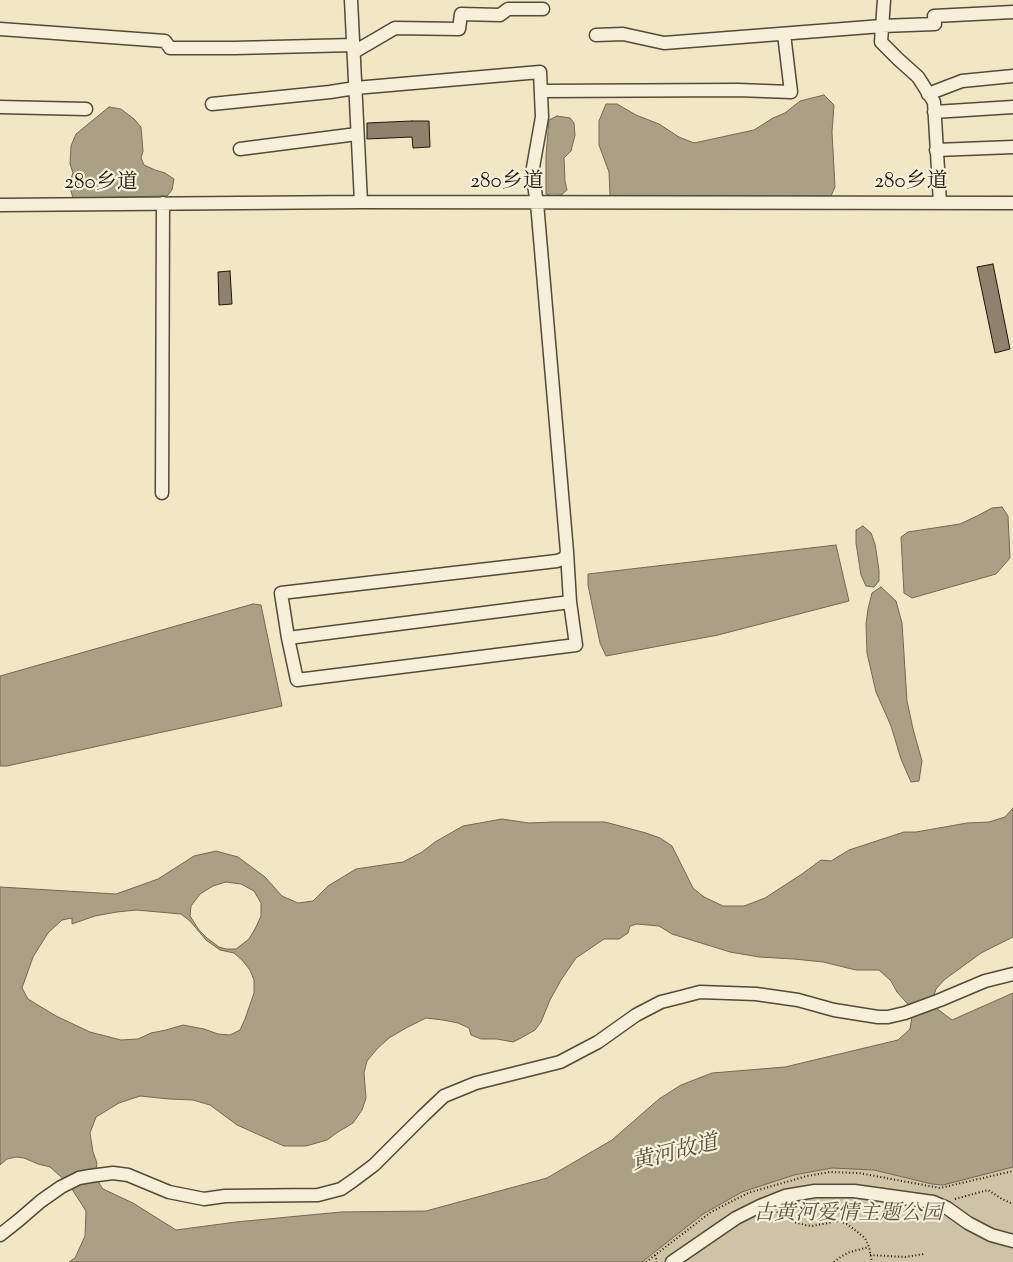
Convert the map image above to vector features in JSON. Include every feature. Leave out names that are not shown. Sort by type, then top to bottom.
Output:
[{"type":"street","points":[[351,0],[361,202]]},
{"type":"street","points":[[884,0],[881,42],[918,77],[934,102],[940,203]]},
{"type":"street","points":[[0,29],[165,42],[170,48],[354,48],[394,28],[460,29],[461,14],[500,15],[508,9],[543,9]]},
{"type":"street","points":[[596,36],[623,34],[664,43],[882,26],[935,24],[934,16],[1013,12]]},
{"type":"street","points":[[541,91],[738,90],[791,92],[784,34]]},
{"type":"street","points":[[212,104],[355,88],[540,72],[542,117],[532,173],[537,203],[568,552],[570,602],[576,645],[296,680],[281,593],[557,561],[565,558],[568,552]]},
{"type":"street","points":[[928,94],[962,81],[1013,76]]},
{"type":"street","points":[[0,107],[86,109]]},
{"type":"street","points":[[934,112],[1013,107]]},
{"type":"street","points":[[240,149],[358,134]]},
{"type":"street","points":[[936,150],[1013,147]]},
{"type":"street","name":"280乡道","points":[[0,205],[361,202],[1013,203]]},
{"type":"street","points":[[162,203],[162,493]]},
{"type":"street","points":[[288,638],[570,602]]},
{"type":"street","points":[[0,1235],[61,1187],[79,1178],[105,1174],[128,1174],[169,1192],[204,1199],[225,1196],[318,1195],[341,1188],[374,1165],[444,1096],[476,1083],[560,1062],[598,1042],[636,1015],[661,1002],[700,992],[756,994],[798,1000],[834,1010],[888,1017],[905,1013],[985,981],[1013,974]]},
{"type":"street","points":[[672,1262],[736,1218],[785,1196],[815,1191],[854,1191],[933,1202],[947,1208],[991,1235],[1013,1241]]},
{"type":"path","points":[[933,1202],[949,1201],[988,1190],[1013,1204]]},
{"type":"path","points":[[765,1204],[791,1221],[805,1225],[812,1226],[839,1221],[847,1224],[865,1238],[872,1262]]},
{"type":"path","points":[[834,1262],[850,1252],[869,1247]]},
{"type":"path","points":[[870,1255],[905,1257],[924,1254]]},
{"type":"path","points":[[655,1255],[657,1262]]},
{"type":"green space","name":"古黄河爱情主题公园","points":[[1013,1167],[1013,1262],[642,1262],[703,1214],[742,1192],[794,1175],[832,1168],[874,1170],[943,1185]]},
{"type":"water","points":[[824,95],[834,105],[832,132],[835,187],[831,196],[616,198],[610,195],[609,172],[599,145],[599,121],[606,104],[617,104],[694,143],[754,130],[785,113],[800,101]]},
{"type":"water","points":[[109,107],[121,109],[141,127],[143,151],[141,158],[144,165],[165,173],[174,179],[172,190],[167,196],[73,198],[69,184],[73,173],[70,164],[71,146],[76,134]]},
{"type":"water","points":[[557,116],[570,118],[574,123],[575,135],[571,151],[564,158],[567,190],[561,195],[552,196],[546,194],[546,155],[549,120]]},
{"type":"water","points":[[1002,507],[1008,516],[1010,558],[996,574],[912,598],[904,593],[901,537],[908,532],[960,524],[992,508]]},
{"type":"water","points":[[863,526],[871,533],[875,544],[879,581],[874,587],[866,586],[861,575],[856,530]]},
{"type":"water","points":[[836,545],[849,601],[718,635],[606,656],[600,643],[588,585],[588,574]]},
{"type":"water","points":[[881,587],[896,601],[902,623],[907,701],[922,761],[919,781],[911,782],[901,759],[891,726],[876,692],[867,653],[866,624],[868,609],[872,593]]},
{"type":"water","points":[[253,604],[261,605],[282,706],[0,766],[0,676]]},
{"type":"water","name":"黄河故道","points":[[1013,808],[1013,937],[981,953],[944,980],[936,989],[931,1004],[952,1020],[1013,993],[1013,1167],[943,1185],[874,1170],[832,1168],[794,1175],[742,1192],[703,1214],[642,1262],[69,1262],[75,1258],[85,1236],[86,1211],[68,1183],[50,1167],[24,1158],[7,1159],[0,1165],[0,887],[116,894],[158,879],[194,856],[216,851],[238,857],[265,877],[282,896],[298,903],[313,901],[328,886],[356,869],[403,862],[463,826],[502,819],[529,823],[605,822],[660,838],[672,846],[693,888],[704,897],[723,906],[744,906],[765,898],[821,860],[831,861],[849,850],[904,832],[916,832],[967,823],[989,822],[1005,817]],"holes":[[[226,882],[241,884],[254,891],[261,903],[261,916],[256,927],[249,939],[236,949],[219,947],[199,930],[190,916],[191,906],[200,894],[213,886]],[[136,910],[181,914],[190,921],[206,940],[220,950],[234,953],[242,960],[250,970],[254,980],[254,993],[240,1030],[230,1035],[218,1034],[183,1025],[151,1033],[138,1039],[121,1040],[90,1032],[56,1016],[28,999],[22,988],[33,957],[48,933],[62,920],[72,918],[72,924],[95,916]],[[637,924],[659,926],[672,934],[730,952],[759,957],[823,962],[856,970],[879,970],[891,981],[897,992],[913,1010],[910,1029],[898,1040],[785,1067],[712,1073],[681,1085],[659,1099],[612,1140],[547,1178],[426,1211],[341,1212],[176,1230],[133,1203],[103,1189],[95,1177],[97,1163],[90,1133],[96,1117],[119,1103],[140,1096],[193,1100],[210,1105],[237,1125],[284,1146],[306,1146],[327,1140],[353,1123],[362,1110],[366,1098],[364,1073],[367,1061],[389,1038],[426,1018],[458,1023],[469,1028],[471,1035],[481,1039],[513,1042],[535,1030],[541,1022],[561,980],[576,958],[604,939],[619,939],[628,933],[630,926]]]},
{"type":"building","points":[[429,121],[430,147],[413,148],[412,137],[367,139],[367,123]]},
{"type":"building","points":[[993,264],[1010,349],[995,353],[977,267]]},
{"type":"building","points":[[230,271],[232,304],[219,305],[218,272]]}]
